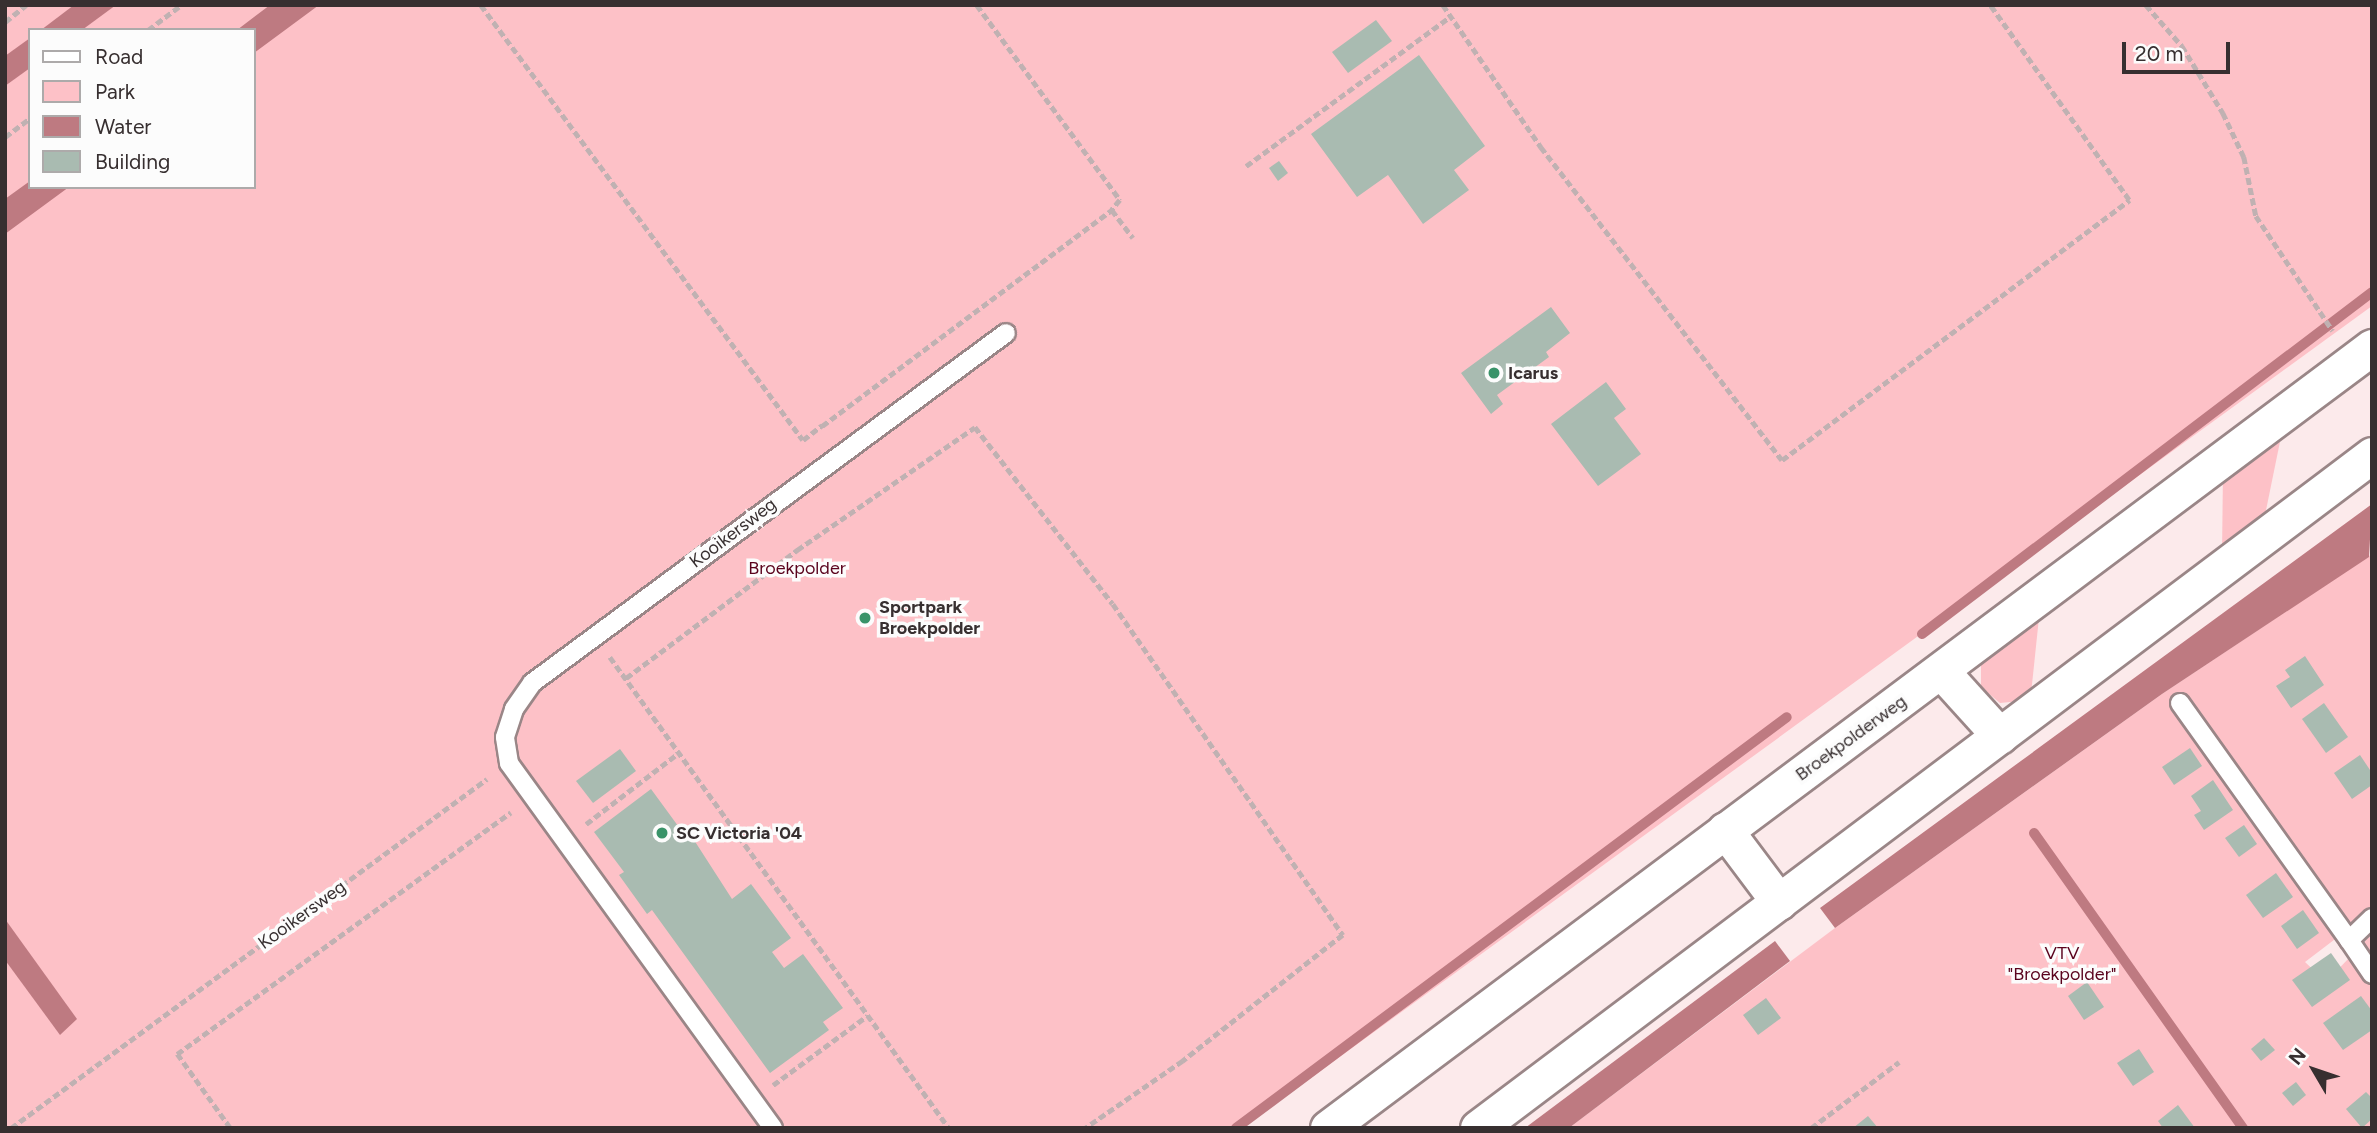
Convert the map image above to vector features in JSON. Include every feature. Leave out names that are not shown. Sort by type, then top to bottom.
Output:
[{"type":"street","name":"Broekpolderweg","points":[[1328,1128],[1725,830],[1942,672],[2372,347]]},
{"type":"street","points":[[1478,1128],[2372,455]]},
{"type":"street","points":[[1942,672],[2000,736]]},
{"type":"street","points":[[1725,830],[1779,902]]},
{"type":"lane","name":"Kooikersweg","points":[[509,763],[505,737],[514,709],[532,683],[1006,332]]},
{"type":"lane","points":[[2180,703],[2372,974]]},
{"type":"lane","points":[[509,763],[773,1128]]},
{"type":"lane","points":[[2349,940],[2372,918]]},
{"type":"path","points":[[5,22],[26,5]]},
{"type":"path","points":[[151,28],[181,5]]},
{"type":"path","points":[[481,5],[803,440],[1112,210],[1120,201],[977,5]]},
{"type":"path","points":[[1443,5],[1541,148],[1782,460],[2129,200],[1990,5]]},
{"type":"path","points":[[2146,5],[2182,46],[2223,113],[2244,158],[2256,216],[2336,336]]},
{"type":"path","points":[[1246,166],[1451,16]]},
{"type":"path","points":[[5,137],[28,120]]},
{"type":"path","points":[[1112,210],[1133,238]]},
{"type":"path","points":[[822,425],[842,452]]},
{"type":"path","points":[[949,1128],[626,678],[797,550],[975,427],[1113,604],[1343,935],[1183,1061],[1086,1128]]},
{"type":"path","points":[[565,841],[680,752]]},
{"type":"path","name":"Kooikersweg","points":[[11,1128],[509,763]]},
{"type":"path","points":[[230,1128],[177,1054],[533,796]]},
{"type":"path","points":[[753,1100],[867,1016]]},
{"type":"path","points":[[1811,1128],[1899,1062]]},
{"type":"green space","name":"Broekpolder","points":[[5,5],[2372,5],[2372,306],[1242,1128],[5,1128]]},
{"type":"green space","points":[[2283,427],[2263,525],[2222,555],[2223,472]]},
{"type":"green space","name":"VTV \"Broekpolder\"","points":[[2372,554],[2372,911],[2305,962],[2326,982],[2372,934],[2372,1128],[1569,1128],[1835,928],[2162,694]]},
{"type":"green space","points":[[2040,608],[2031,694],[2020,701],[2000,703],[1981,687],[1981,656]]},
{"type":"water","points":[[74,5],[116,5],[85,28],[44,28]]},
{"type":"water","points":[[270,5],[319,5],[256,52],[256,28],[240,28]]},
{"type":"water","points":[[28,39],[28,69],[5,86],[5,56]]},
{"type":"water","points":[[28,182],[28,189],[66,189],[5,234],[5,199]]},
{"type":"water","points":[[2372,504],[2369,557],[2162,694],[1835,928],[1820,908]]},
{"type":"water","points":[[5,919],[77,1019],[60,1035],[5,960]]},
{"type":"water","points":[[1775,941],[1790,961],[1569,1128],[1525,1128]]},
{"type":"building","points":[[1376,20],[1392,41],[1348,73],[1332,52]]},
{"type":"building","points":[[1419,55],[1485,146],[1454,170],[1469,190],[1423,224],[1388,175],[1357,197],[1311,134]]},
{"type":"building","points":[[1279,161],[1288,173],[1278,181],[1269,168]]},
{"type":"building","points":[[1551,307],[1570,333],[1546,352],[1549,357],[1497,395],[1503,404],[1491,414],[1461,373]]},
{"type":"building","points":[[1606,382],[1626,409],[1614,418],[1641,454],[1598,486],[1551,424]]},
{"type":"building","points":[[2305,656],[2324,685],[2291,708],[2276,686],[2290,677],[2285,670]]},
{"type":"building","points":[[2324,703],[2348,737],[2326,753],[2302,719]]},
{"type":"building","points":[[2190,748],[2202,766],[2174,785],[2162,767]]},
{"type":"building","points":[[620,749],[636,771],[593,803],[576,781]]},
{"type":"building","points":[[2360,755],[2372,773],[2372,785],[2352,799],[2334,773]]},
{"type":"building","points":[[2213,780],[2233,810],[2204,830],[2194,815],[2201,811],[2191,796]]},
{"type":"building","points":[[651,789],[681,830],[685,826],[732,899],[751,884],[791,938],[772,952],[784,968],[803,954],[843,1008],[823,1022],[829,1030],[770,1073],[652,910],[647,914],[619,875],[624,872],[594,832]]},
{"type":"building","points":[[2244,825],[2257,844],[2239,857],[2225,838]]},
{"type":"building","points":[[2276,873],[2293,897],[2263,918],[2246,895]]},
{"type":"building","points":[[2303,910],[2319,933],[2297,949],[2281,926]]},
{"type":"building","points":[[2331,953],[2350,980],[2312,1007],[2292,980]]},
{"type":"building","points":[[2087,982],[2104,1007],[2084,1020],[2068,996]]},
{"type":"building","points":[[2361,996],[2372,1011],[2372,1030],[2343,1050],[2323,1023]]},
{"type":"building","points":[[1766,998],[1781,1018],[1758,1035],[1743,1015]]},
{"type":"building","points":[[2264,1038],[2275,1050],[2261,1061],[2251,1049]]},
{"type":"building","points":[[2139,1049],[2154,1072],[2133,1086],[2117,1063]]},
{"type":"building","points":[[2296,1082],[2306,1095],[2293,1106],[2282,1093]]},
{"type":"building","points":[[2366,1092],[2372,1098],[2372,1119],[2362,1128],[2346,1109]]},
{"type":"building","points":[[2178,1105],[2195,1128],[2163,1128],[2158,1121]]},
{"type":"building","points":[[1868,1116],[1878,1128],[1853,1128]]},
{"type":"waterway","points":[[1922,634],[2372,292]]},
{"type":"waterway","points":[[1236,1128],[1787,717]]},
{"type":"waterway","points":[[2034,833],[2243,1128]]},
{"type":"place","name":"Icarus","points":[[1494,373]]},
{"type":"place","name":"Sportpark Broekpolder","points":[[865,618]]},
{"type":"place","name":"SC Victoria '04","points":[[662,833]]}]
